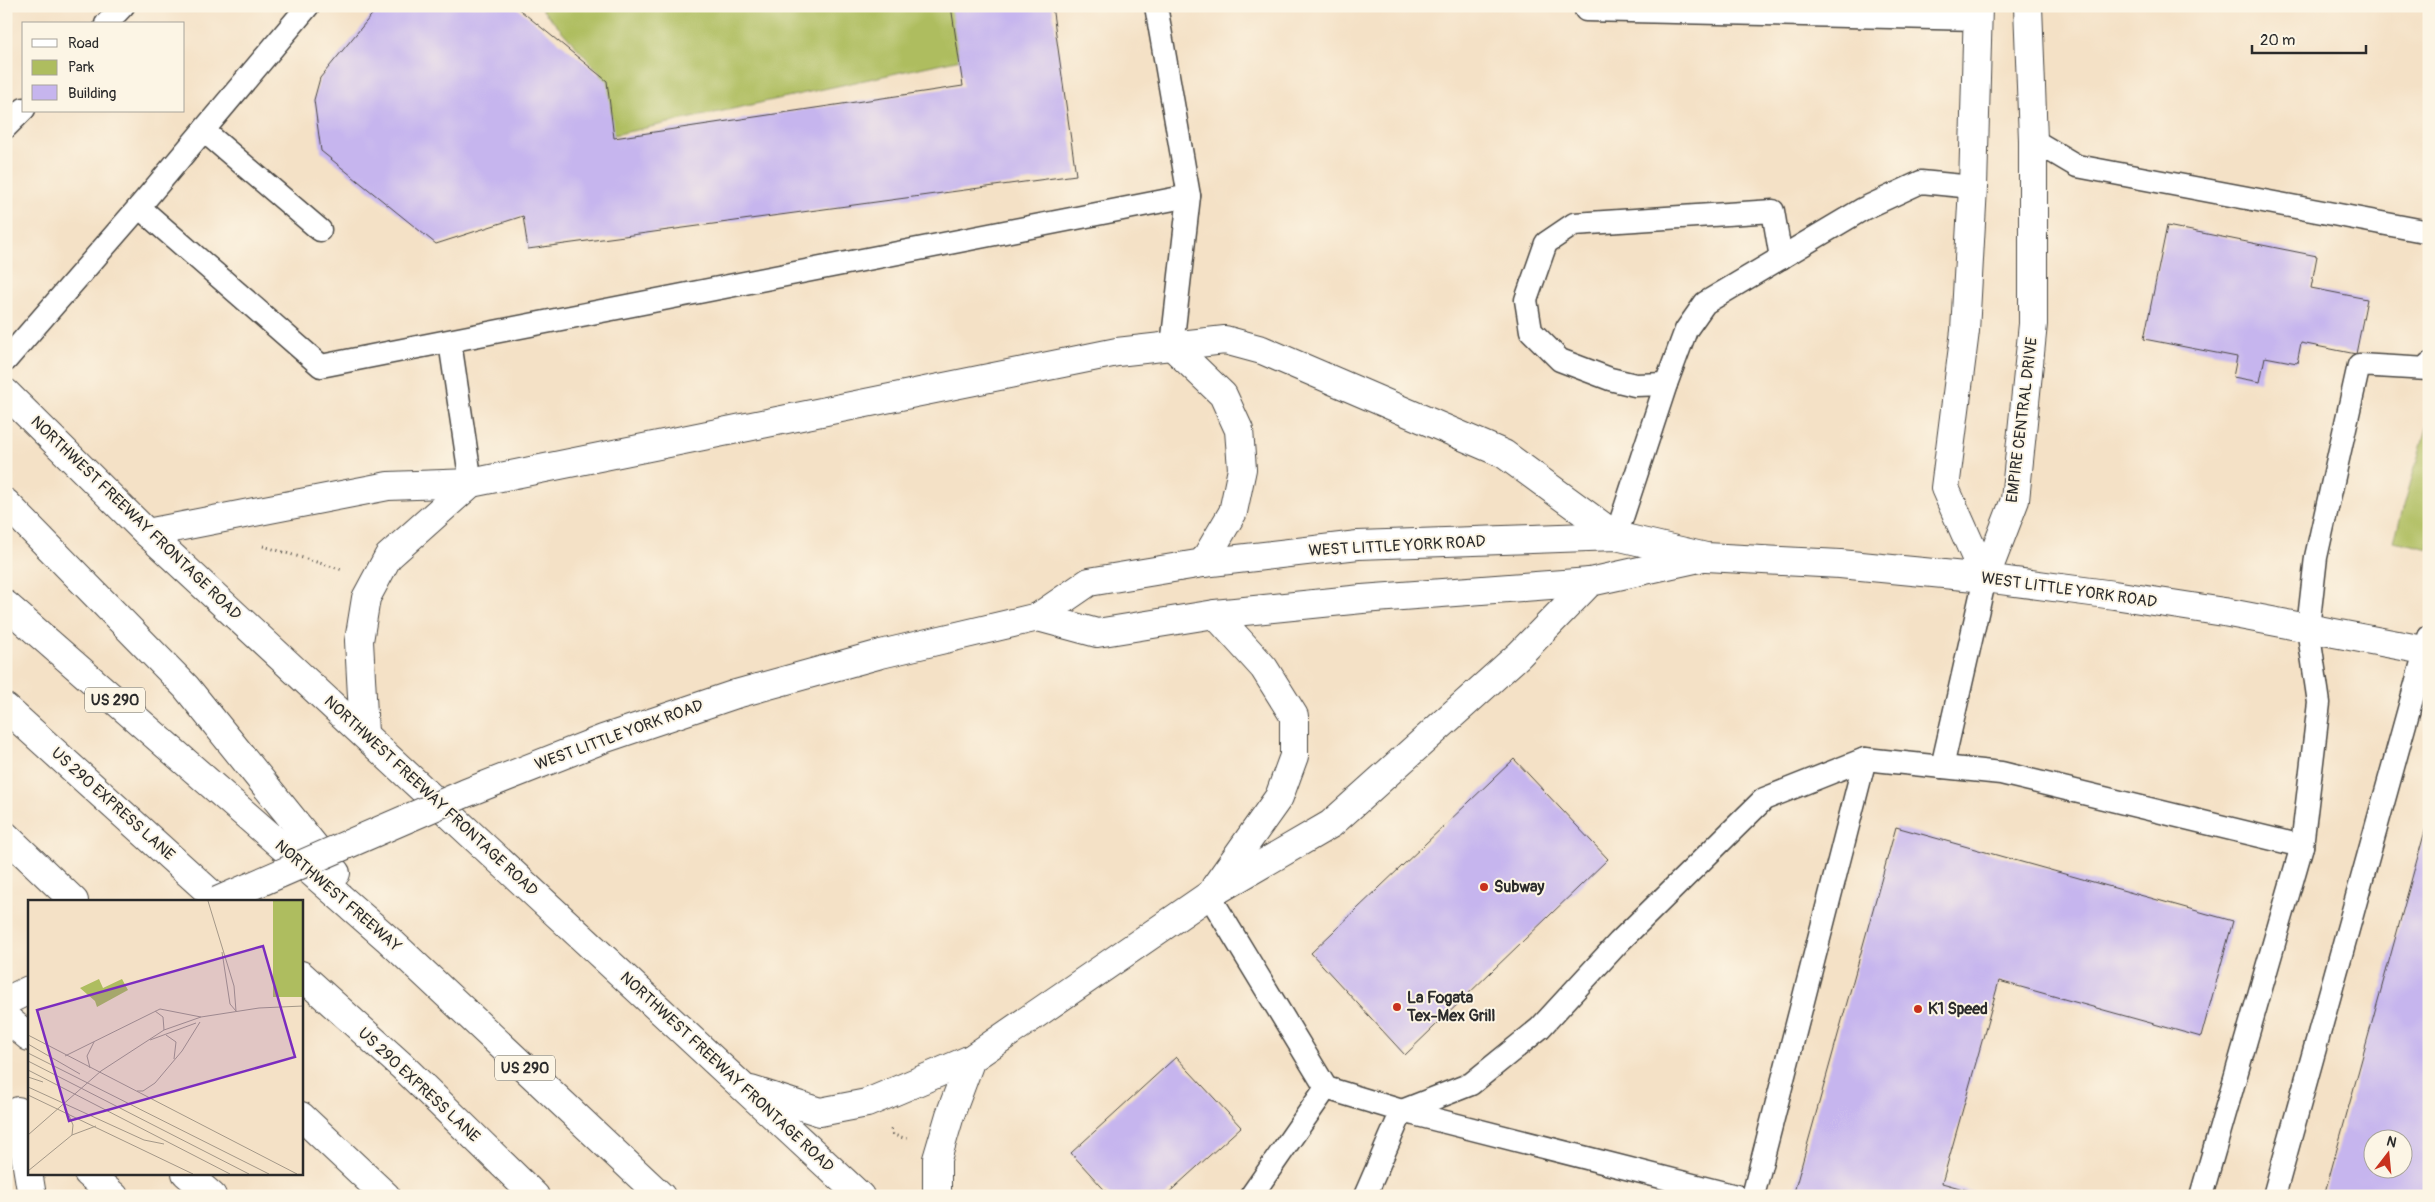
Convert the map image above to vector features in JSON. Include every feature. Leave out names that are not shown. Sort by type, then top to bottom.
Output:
[{"type":"main road","name":"EMPIRE CENTRAL DRIVE","points":[[1985,578],[2015,500],[2033,324],[2033,140],[2028,6]]},
{"type":"main road","points":[[1978,13],[1965,331],[1945,488],[1985,578]]},
{"type":"main road","points":[[147,533],[388,486],[471,483],[1117,352],[1225,340],[1262,350],[1504,454],[1616,536]]},
{"type":"main road","points":[[1172,346],[1223,394],[1239,430],[1242,469],[1233,512],[1202,563]]},
{"type":"main road","name":"NORTHWEST FREEWAY FRONTAGE ROAD","points":[[6,392],[147,533],[860,1196]]},
{"type":"main road","points":[[364,733],[359,641],[366,598],[388,557],[471,483]]},
{"type":"main road","points":[[6,504],[186,687],[389,940]]},
{"type":"main road","name":"WEST LITTLE YORK ROAD","points":[[220,900],[466,793],[603,739],[736,694],[881,654],[1038,617],[1089,582],[1202,563],[1358,545],[1616,536],[1706,557],[1840,564],[1985,578],[2224,612],[2308,628],[2428,646]]},
{"type":"main road","name":"WEST LITTLE YORK ROAD","points":[[1038,617],[1097,633],[1215,614],[1362,599],[1590,582],[1706,557]]},
{"type":"main road","points":[[742,1087],[820,1112],[867,1103],[971,1059],[1209,895],[1331,824],[1518,655],[1590,582]]},
{"type":"main road","name":"NORTHWEST FREEWAY","points":[[6,605],[389,940],[661,1196]]},
{"type":"main road","points":[[1209,895],[1279,797],[1294,756],[1294,716],[1264,668],[1215,614]]},
{"type":"main road","name":"US 290 EXPRESS LANE","points":[[6,708],[217,900]]},
{"type":"main road","points":[[6,836],[73,900]]},
{"type":"main road","name":"US 290 EXPRESS LANE","points":[[302,976],[402,1066],[535,1196]]},
{"type":"main road","points":[[6,1001],[28,990]]},
{"type":"main road","points":[[6,1018],[28,1036]]},
{"type":"main road","points":[[937,1196],[937,1159],[950,1115],[971,1059]]},
{"type":"main road","points":[[18,1111],[28,1172]]},
{"type":"main road","points":[[302,1117],[386,1196]]},
{"type":"main road","points":[[28,1174],[32,1196]]},
{"type":"main road","points":[[89,1174],[114,1196]]},
{"type":"main road","points":[[187,1174],[212,1196]]},
{"type":"lane","points":[[108,22],[123,6]]},
{"type":"lane","points":[[6,360],[204,131],[308,6]]},
{"type":"lane","points":[[1156,6],[1189,196],[1172,346]]},
{"type":"lane","points":[[1586,6],[1586,10],[1978,13]]},
{"type":"lane","points":[[6,127],[22,111]]},
{"type":"lane","points":[[204,131],[320,230]]},
{"type":"lane","points":[[2033,140],[2077,166],[2429,232]]},
{"type":"lane","points":[[1616,536],[1666,384],[1686,330],[1706,303],[1863,208],[1921,182],[1972,187]]},
{"type":"lane","points":[[139,207],[321,366],[1189,196]]},
{"type":"lane","points":[[1666,384],[1626,383],[1560,360],[1531,331],[1526,300],[1546,243],[1574,224],[1773,210],[1781,258]]},
{"type":"lane","points":[[450,342],[471,483]]},
{"type":"lane","points":[[2201,1196],[2302,846],[2319,703],[2308,628],[2316,556],[2359,365],[2428,368],[2429,364]]},
{"type":"lane","points":[[1942,767],[1985,578]]},
{"type":"lane","points":[[2274,1196],[2428,646]]},
{"type":"lane","points":[[1365,1196],[1402,1112],[1471,1084],[1540,1028],[1619,942],[1764,799],[1865,759],[2001,773],[2302,846]]},
{"type":"lane","points":[[1753,1196],[1865,759]]},
{"type":"lane","points":[[1209,895],[1326,1088],[1402,1112],[1736,1196]]},
{"type":"lane","points":[[1251,1196],[1326,1088]]},
{"type":"path","points":[[258,544],[351,573]]},
{"type":"path","points":[[889,1126],[893,1135],[914,1141]]},
{"type":"green space","points":[[539,6],[953,6],[965,58],[600,138],[584,101],[601,74]]},
{"type":"green space","points":[[2429,418],[2429,549],[2394,541]]},
{"type":"building","points":[[379,6],[515,6],[607,81],[614,138],[963,86],[951,6],[1052,6],[1076,175],[528,249],[523,216],[436,244],[321,151],[314,100],[320,78]]},
{"type":"building","points":[[2167,226],[2317,256],[2311,288],[2367,299],[2356,354],[2301,343],[2297,363],[2265,357],[2260,382],[2233,377],[2237,357],[2144,339]]},
{"type":"building","points":[[1514,759],[1608,859],[1405,1055],[1311,953]]},
{"type":"building","points":[[2428,820],[2429,1196],[2324,1196]]},
{"type":"building","name":"K1 Speed","points":[[1896,827],[2233,921],[2201,1037],[1999,981],[1942,1183],[1988,1196],[1793,1196]]},
{"type":"building","points":[[1176,1057],[1241,1127],[1165,1196],[1110,1196],[1071,1153]]},
{"type":"place","name":"Subway","points":[[1484,887]]},
{"type":"place","name":"La Fogata Tex-Mex Grill","points":[[1397,1007]]},
{"type":"place","name":"K1 Speed","points":[[1918,1009]]}]
